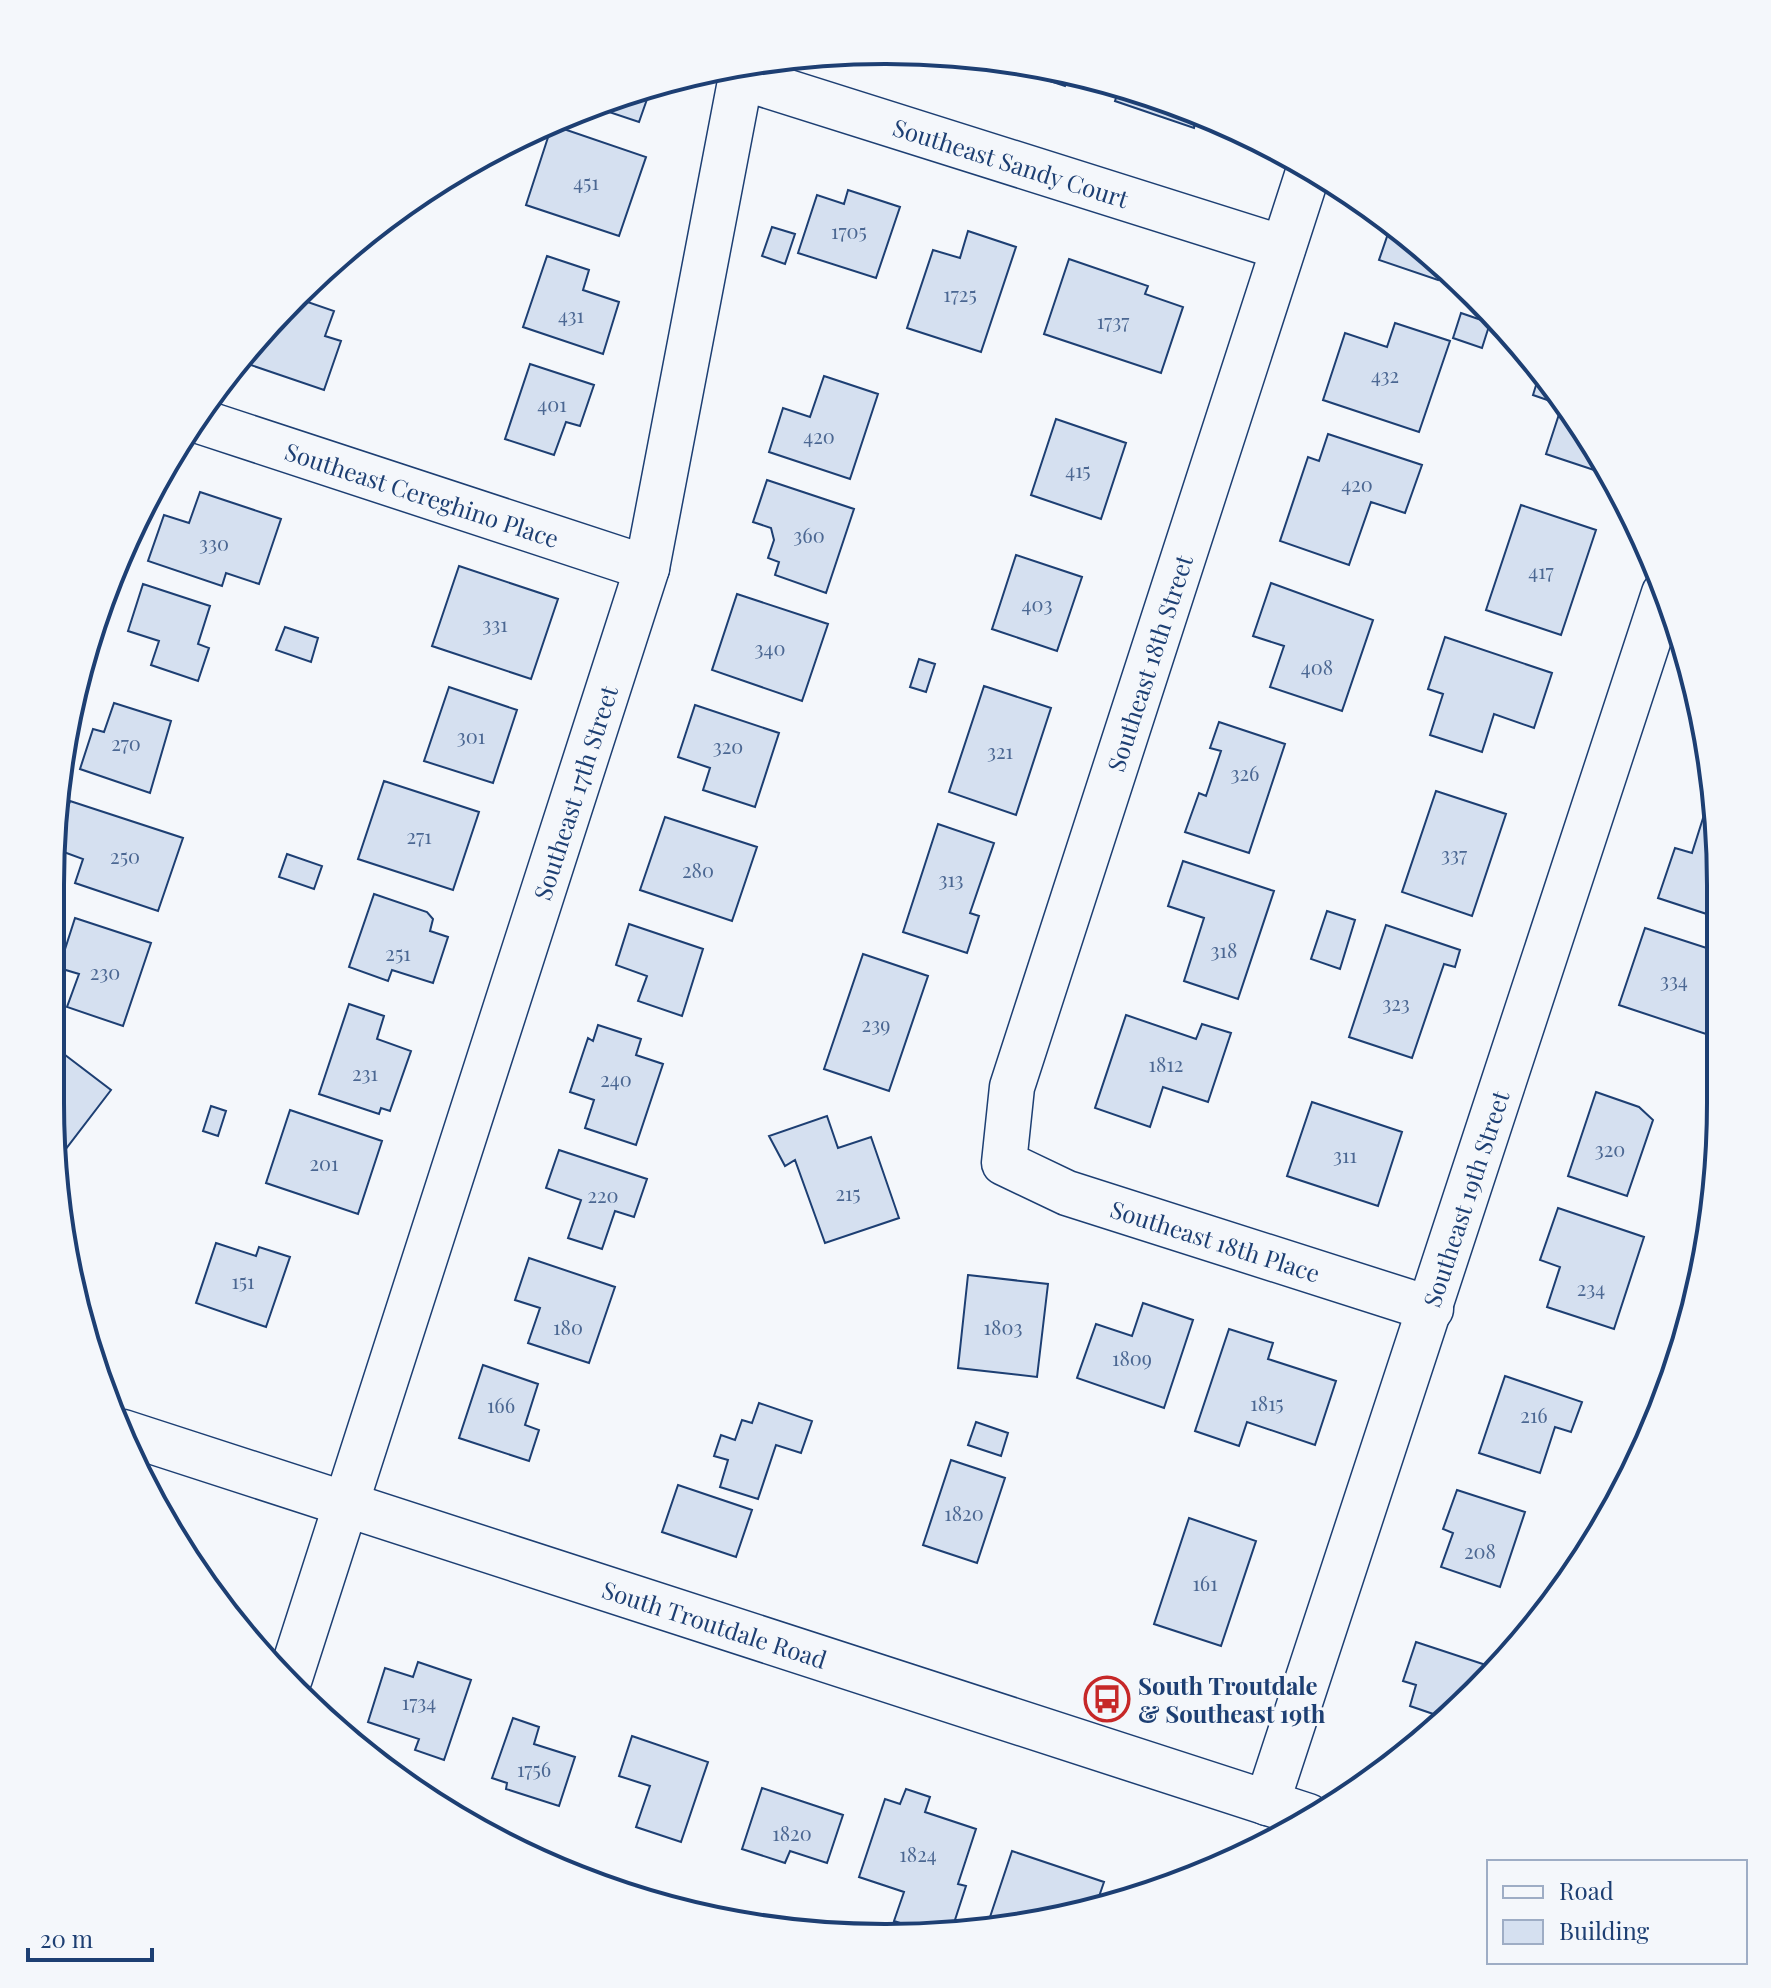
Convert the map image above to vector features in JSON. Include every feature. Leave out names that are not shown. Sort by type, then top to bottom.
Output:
[{"type":"street","name":"Southeast Sandy Court","points":[[752,75],[1283,248]]},
{"type":"street","name":"Southeast 17th Street","points":[[293,1670],[647,568],[740,77]]},
{"type":"street","name":"Southeast 18th Street","points":[[1004,1163],[1012,1087],[1305,180]]},
{"type":"street","name":"Southeast Cereghino Place","points":[[206,423],[647,568]]},
{"type":"street","name":"Southeast 19th Street","points":[[1267,1803],[1659,610]]},
{"type":"street","name":"Southeast 18th Place","points":[[1004,1163],[1067,1193],[1431,1309]]},
{"type":"street","name":"South Troutdale Road","points":[[136,1436],[1298,1813]]},
{"type":"building","points":[[1116,98],[1150,108],[1195,125],[1194,128],[1115,101]]},
{"type":"building","points":[[647,100],[639,122],[610,112]]},
{"type":"building","points":[[565,130],[646,157],[619,236],[526,205],[548,137]]},
{"type":"building","points":[[848,190],[900,207],[876,278],[798,253],[817,195],[844,204]]},
{"type":"building","points":[[772,227],[795,234],[785,264],[762,256]]},
{"type":"building","points":[[968,231],[1016,247],[981,352],[907,328],[933,250],[960,258]]},
{"type":"building","points":[[1387,235],[1438,279],[1438,280],[1379,260]]},
{"type":"building","points":[[547,256],[589,270],[583,290],[619,302],[603,354],[523,327]]},
{"type":"building","points":[[1069,259],[1148,286],[1145,294],[1183,307],[1161,373],[1044,334]]},
{"type":"building","points":[[308,302],[334,311],[325,336],[341,341],[324,390],[251,365]]},
{"type":"building","points":[[1461,313],[1480,319],[1488,328],[1482,348],[1453,338]]},
{"type":"building","points":[[1395,323],[1450,341],[1419,432],[1323,400],[1345,333],[1387,347]]},
{"type":"building","points":[[530,364],[594,385],[580,426],[566,422],[554,455],[505,439]]},
{"type":"building","points":[[824,376],[878,394],[850,479],[769,452],[783,408],[810,417]]},
{"type":"building","points":[[1536,384],[1548,400],[1533,395]]},
{"type":"building","points":[[1559,415],[1594,470],[1546,454]]},
{"type":"building","points":[[1056,419],[1126,443],[1101,519],[1031,495]]},
{"type":"building","points":[[1328,434],[1422,465],[1405,513],[1371,502],[1349,565],[1280,541],[1308,457],[1319,461]]},
{"type":"building","points":[[767,480],[854,509],[826,593],[775,575],[779,562],[768,558],[774,540],[771,528],[753,522]]},
{"type":"building","points":[[200,492],[281,519],[259,584],[226,573],[222,586],[148,561],[164,515],[189,523]]},
{"type":"building","points":[[1521,505],[1596,530],[1561,635],[1486,610]]},
{"type":"building","points":[[1016,555],[1082,577],[1057,651],[992,629]]},
{"type":"building","points":[[459,566],[558,599],[531,679],[432,646]]},
{"type":"building","points":[[1271,583],[1373,620],[1342,711],[1270,687],[1284,646],[1253,636]]},
{"type":"building","points":[[143,584],[210,606],[198,644],[209,648],[198,681],[151,665],[159,641],[128,631]]},
{"type":"building","points":[[737,594],[828,624],[802,701],[712,670]]},
{"type":"building","points":[[285,627],[318,638],[311,662],[276,650]]},
{"type":"building","points":[[1445,637],[1552,673],[1534,728],[1494,714],[1482,752],[1430,735],[1443,694],[1428,689]]},
{"type":"building","points":[[919,659],[935,664],[926,692],[910,687]]},
{"type":"building","points":[[984,686],[1051,708],[1016,815],[949,792]]},
{"type":"building","points":[[449,687],[517,710],[493,783],[424,761]]},
{"type":"building","points":[[114,703],[171,721],[150,793],[80,769],[93,729],[104,732]]},
{"type":"building","points":[[695,705],[779,733],[755,807],[703,790],[710,768],[678,757]]},
{"type":"building","points":[[1219,722],[1285,744],[1249,853],[1185,832],[1199,793],[1206,796],[1221,751],[1210,748]]},
{"type":"building","points":[[384,781],[479,812],[453,890],[358,859]]},
{"type":"building","points":[[1436,791],[1506,814],[1472,916],[1402,892]]},
{"type":"building","points":[[70,801],[183,838],[158,911],[75,883],[83,859],[65,853]]},
{"type":"building","points":[[1704,816],[1707,914],[1658,898],[1675,848],[1692,853]]},
{"type":"building","points":[[665,817],[757,847],[732,921],[640,890]]},
{"type":"building","points":[[938,824],[994,843],[970,913],[979,916],[967,953],[903,932]]},
{"type":"building","points":[[287,854],[322,866],[314,889],[279,877]]},
{"type":"building","points":[[1183,861],[1274,891],[1238,999],[1184,981],[1204,918],[1168,906]]},
{"type":"building","points":[[374,894],[427,912],[433,919],[430,931],[448,937],[433,983],[392,970],[388,981],[349,967]]},
{"type":"building","points":[[1327,911],[1355,920],[1340,969],[1311,959]]},
{"type":"building","points":[[75,918],[151,943],[123,1026],[67,1007],[79,974],[64,970],[64,952]]},
{"type":"building","points":[[629,924],[703,949],[682,1016],[638,1001],[647,976],[616,965]]},
{"type":"building","points":[[1386,925],[1460,950],[1455,967],[1444,964],[1412,1058],[1349,1037]]},
{"type":"building","points":[[1645,928],[1707,948],[1707,1034],[1619,1005]]},
{"type":"building","points":[[863,954],[928,976],[889,1091],[824,1069]]},
{"type":"building","points":[[349,1004],[384,1016],[377,1039],[411,1051],[390,1111],[381,1108],[379,1114],[319,1094]]},
{"type":"building","points":[[1126,1015],[1196,1039],[1202,1024],[1231,1033],[1208,1102],[1163,1087],[1150,1127],[1095,1108]]},
{"type":"building","points":[[598,1025],[641,1039],[636,1055],[663,1064],[636,1145],[585,1128],[594,1100],[570,1092],[588,1038],[593,1041]]},
{"type":"building","points":[[64,1054],[111,1090],[66,1149]]},
{"type":"building","points":[[1596,1092],[1639,1107],[1653,1120],[1627,1196],[1568,1176]]},
{"type":"building","points":[[1312,1102],[1402,1132],[1378,1206],[1287,1176]]},
{"type":"building","points":[[211,1106],[226,1111],[218,1136],[203,1131]]},
{"type":"building","points":[[290,1110],[382,1141],[358,1214],[266,1183]]},
{"type":"building","points":[[827,1116],[838,1148],[871,1137],[899,1218],[825,1243],[795,1160],[785,1166],[769,1136]]},
{"type":"building","points":[[559,1150],[647,1179],[634,1217],[615,1211],[602,1249],[568,1238],[581,1200],[546,1188]]},
{"type":"building","points":[[1558,1208],[1644,1237],[1614,1329],[1547,1307],[1560,1267],[1540,1260]]},
{"type":"building","points":[[216,1243],[256,1256],[259,1247],[290,1257],[266,1327],[196,1303]]},
{"type":"building","points":[[529,1258],[615,1287],[589,1363],[528,1343],[540,1308],[515,1300]]},
{"type":"building","points":[[968,1275],[1048,1284],[1037,1377],[958,1368]]},
{"type":"building","points":[[1143,1303],[1193,1320],[1164,1408],[1077,1378],[1096,1324],[1132,1336]]},
{"type":"building","points":[[1229,1329],[1273,1343],[1268,1359],[1336,1381],[1315,1445],[1247,1422],[1239,1446],[1195,1431]]},
{"type":"building","points":[[483,1365],[538,1384],[525,1425],[539,1430],[529,1461],[459,1438]]},
{"type":"building","points":[[1505,1376],[1582,1402],[1571,1432],[1555,1427],[1540,1473],[1479,1453]]},
{"type":"building","points":[[759,1403],[812,1421],[801,1453],[776,1445],[758,1499],[720,1487],[728,1460],[714,1456],[721,1435],[735,1440],[742,1420],[752,1423]]},
{"type":"building","points":[[976,1422],[1008,1433],[1001,1456],[968,1445]]},
{"type":"building","points":[[951,1460],[1005,1478],[977,1563],[923,1545]]},
{"type":"building","points":[[678,1485],[752,1510],[736,1557],[662,1532]]},
{"type":"building","points":[[1457,1490],[1525,1512],[1500,1587],[1441,1567],[1453,1533],[1443,1529]]},
{"type":"building","points":[[1189,1518],[1256,1541],[1221,1646],[1154,1624]]},
{"type":"building","points":[[1416,1642],[1484,1664],[1433,1714],[1410,1706],[1416,1685],[1403,1681]]},
{"type":"building","points":[[418,1662],[471,1680],[444,1760],[415,1750],[419,1739],[368,1722],[385,1668],[413,1677]]},
{"type":"building","points":[[513,1718],[539,1727],[534,1744],[575,1757],[559,1806],[506,1789],[507,1783],[492,1778]]},
{"type":"building","points":[[632,1736],[708,1762],[681,1842],[636,1827],[650,1786],[619,1776]]},
{"type":"building","points":[[762,1788],[843,1815],[827,1863],[790,1851],[785,1863],[742,1849]]},
{"type":"building","points":[[906,1789],[930,1797],[925,1812],[976,1829],[958,1884],[966,1886],[955,1921],[901,1923],[894,1921],[904,1892],[859,1877],[885,1799],[900,1804]]},
{"type":"building","points":[[1012,1851],[1104,1882],[1098,1896],[990,1917]]},
{"type":"place","name":"South Troutdale & Southeast 19th","points":[[1107,1699]]}]
